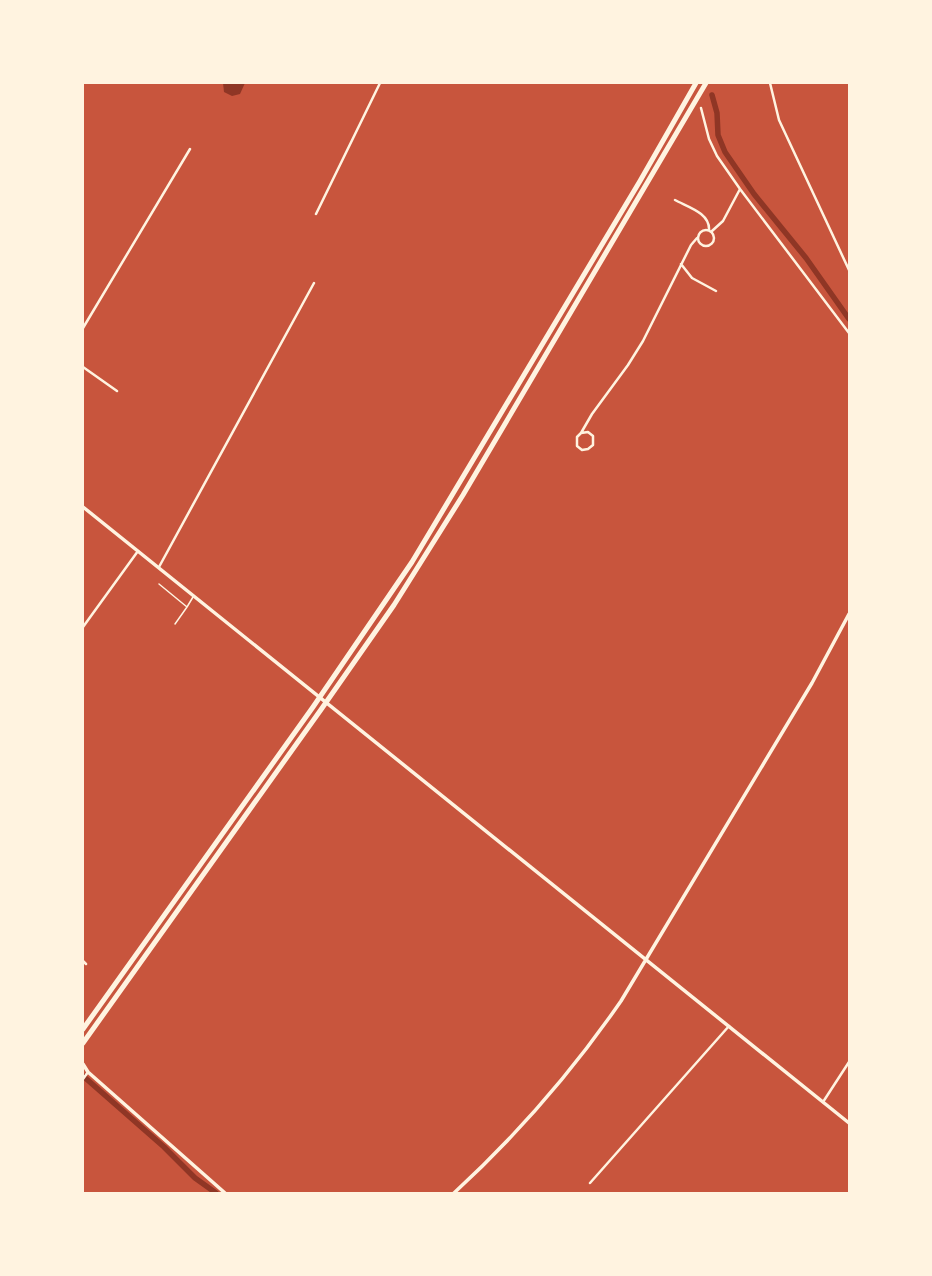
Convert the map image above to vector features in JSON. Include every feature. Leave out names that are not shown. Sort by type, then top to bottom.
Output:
[{"type":"highway","points":[[83,1030],[327,688],[399,582],[452,497],[696,83]]},
{"type":"highway","points":[[83,1043],[333,693],[386,616],[463,495],[706,83]]},
{"type":"street","points":[[316,214],[380,83]]},
{"type":"street","points":[[770,83],[779,120],[849,270]]},
{"type":"street","points":[[701,108],[711,145],[740,189],[849,333]]},
{"type":"street","points":[[83,328],[190,149]]},
{"type":"street","points":[[581,432],[588,432],[592,436],[594,442],[588,449],[582,450],[576,443],[577,437],[628,365],[643,341],[681,264],[696,238],[702,231],[711,231],[723,221],[740,189]]},
{"type":"street","points":[[675,200],[706,216],[714,236],[710,244],[702,245],[696,238]]},
{"type":"street","points":[[681,264],[692,278],[716,290]]},
{"type":"street","points":[[159,567],[314,283]]},
{"type":"street","points":[[83,367],[117,391]]},
{"type":"street","points":[[83,507],[647,959],[849,1123]]},
{"type":"street","points":[[83,627],[138,551]]},
{"type":"street","points":[[454,1193],[517,1132],[567,1075],[608,1020],[647,959],[815,677],[849,614]]},
{"type":"street","points":[[83,961],[86,964]]},
{"type":"street","points":[[590,1183],[729,1026]]},
{"type":"street","points":[[823,1102],[849,1062]]},
{"type":"street","points":[[83,1064],[87,1073],[225,1193]]},
{"type":"street","points":[[83,1078],[87,1073]]},
{"type":"lane","points":[[160,584],[187,607]]},
{"type":"lane","points":[[175,624],[194,595]]},
{"type":"shaded area","points":[[223,83],[245,83],[240,94],[232,96],[224,92]]},
{"type":"waterway","points":[[712,95],[717,113],[718,135],[725,152],[754,194],[806,258],[849,319]]},
{"type":"waterway","points":[[83,1076],[164,1147],[195,1178],[216,1193]]}]
